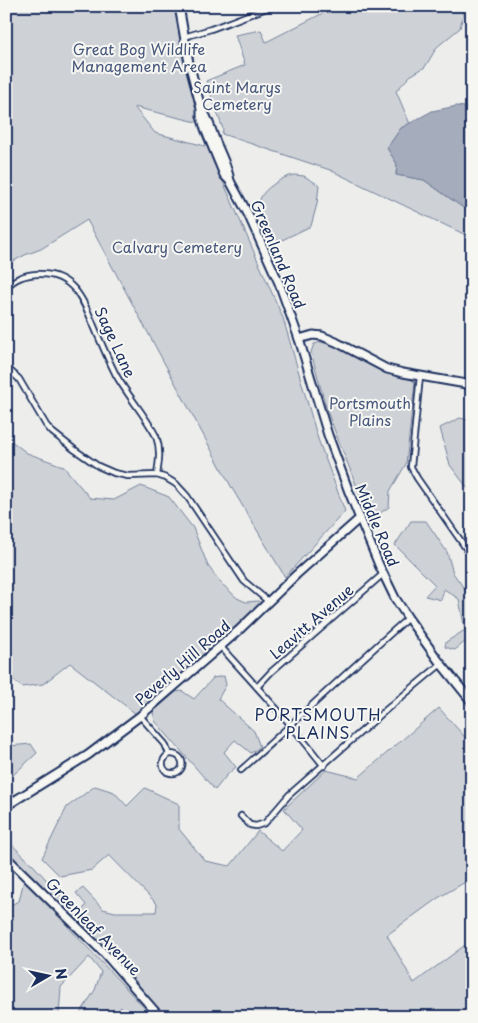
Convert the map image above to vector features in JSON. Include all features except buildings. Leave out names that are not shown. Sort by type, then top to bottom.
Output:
[{"type":"street","name":"Greenland Road","points":[[179,6],[190,70],[201,108],[201,116],[229,173],[230,181],[248,214],[270,262],[299,338]]},
{"type":"street","points":[[184,37],[211,29],[261,8],[272,6]]},
{"type":"street","name":"Sage Lane","points":[[6,287],[22,276],[44,274],[54,275],[74,287],[83,300],[117,377],[156,436],[160,455],[157,475]]},
{"type":"street","points":[[299,338],[313,336],[327,338],[386,369],[472,386]]},
{"type":"street","name":"Middle Road","points":[[299,338],[328,435],[383,574],[408,618],[441,664],[472,702]]},
{"type":"street","points":[[6,367],[19,379],[46,426],[98,466],[114,474],[128,476],[157,475],[176,484],[187,496],[244,581],[269,602]]},
{"type":"street","points":[[420,376],[411,467],[472,557]]},
{"type":"street","name":"Peverly Hill Road","points":[[6,806],[88,755],[140,716],[269,602],[297,574],[360,518]]},
{"type":"street","name":"Leavitt Avenue","points":[[257,687],[271,672],[383,574]]},
{"type":"street","points":[[241,770],[408,618]]},
{"type":"street","points":[[220,646],[291,725],[324,766]]},
{"type":"street","points":[[241,816],[250,825],[256,826],[265,823],[289,795],[441,664]]},
{"type":"street","points":[[140,716],[165,744],[169,754]]},
{"type":"street","points":[[169,754],[178,755],[182,761],[182,768],[175,774],[167,772],[162,764],[169,754]]},
{"type":"street","name":"Greenleaf Avenue","points":[[6,856],[104,953],[160,1017]]},
{"type":"green space","points":[[6,6],[182,6],[191,70],[205,124],[134,107],[155,133],[209,147],[283,318],[318,439],[345,511],[285,577],[233,490],[87,220],[41,249],[6,265]]},
{"type":"green space","name":"Saint Marys Cemetery","points":[[360,6],[465,6],[460,28],[437,47],[425,67],[410,76],[396,91],[410,124],[401,128],[387,148],[397,164],[396,175],[424,180],[472,214],[472,238],[330,170],[222,134],[223,129],[206,81],[245,65],[235,35],[261,30],[266,42],[331,9]]},
{"type":"green space","points":[[295,175],[304,176],[319,185],[317,204],[311,226],[278,242],[262,220],[259,205],[265,191],[277,182]]},
{"type":"green space","name":"Portsmouth Plains","points":[[321,342],[346,351],[389,374],[415,382],[406,464],[390,491],[389,507],[370,520],[327,411],[311,352],[314,344]]},
{"type":"green space","points":[[460,418],[472,421],[472,494],[450,465],[440,428]]},
{"type":"green space","points":[[6,437],[27,453],[63,466],[90,498],[114,500],[141,486],[169,497],[193,528],[208,566],[221,583],[237,598],[246,602],[258,601],[261,603],[237,628],[136,714],[70,663],[43,684],[22,687],[6,675]]},
{"type":"green space","points":[[411,521],[426,521],[447,552],[453,573],[472,599],[472,636],[455,650],[445,647],[446,642],[465,630],[459,599],[444,589],[441,600],[425,596],[435,585],[395,545]]},
{"type":"green space","points":[[224,676],[226,685],[218,699],[254,731],[260,747],[251,753],[235,740],[224,752],[236,767],[215,790],[155,721],[153,712],[176,692],[182,691],[194,699],[213,678]]},
{"type":"green space","points":[[439,708],[472,745],[472,878],[438,898],[387,935],[414,983],[472,940],[472,1017],[165,1017],[87,931],[6,853],[6,839],[34,866],[79,916],[86,905],[76,893],[83,888],[103,909],[115,912],[156,912],[157,904],[109,855],[92,870],[60,876],[42,858],[67,807],[95,786],[114,792],[127,806],[145,788],[179,804],[179,829],[205,861],[230,866],[258,831],[282,851],[302,830],[284,809],[326,770],[358,778]]},
{"type":"green space","points":[[6,744],[9,746],[31,744],[37,753],[13,775],[6,770]]},
{"type":"green space","points":[[24,880],[153,1017],[129,1017],[121,1007],[108,1017],[78,1017],[95,990],[101,972],[89,957],[61,987],[60,1017],[6,1017],[6,907],[19,901]]},
{"type":"water","points":[[457,106],[472,108],[472,214],[424,180],[396,175],[397,164],[387,148],[401,128],[432,111]]},
{"type":"district","name":"PORTSMOUTH PLAINS","points":[[318,723]]},
{"type":"park label","name":"Great Bog Wildlife Management Area","points":[[139,56]]},
{"type":"park label","name":"Calvary Cemetery","points":[[177,246]]}]
